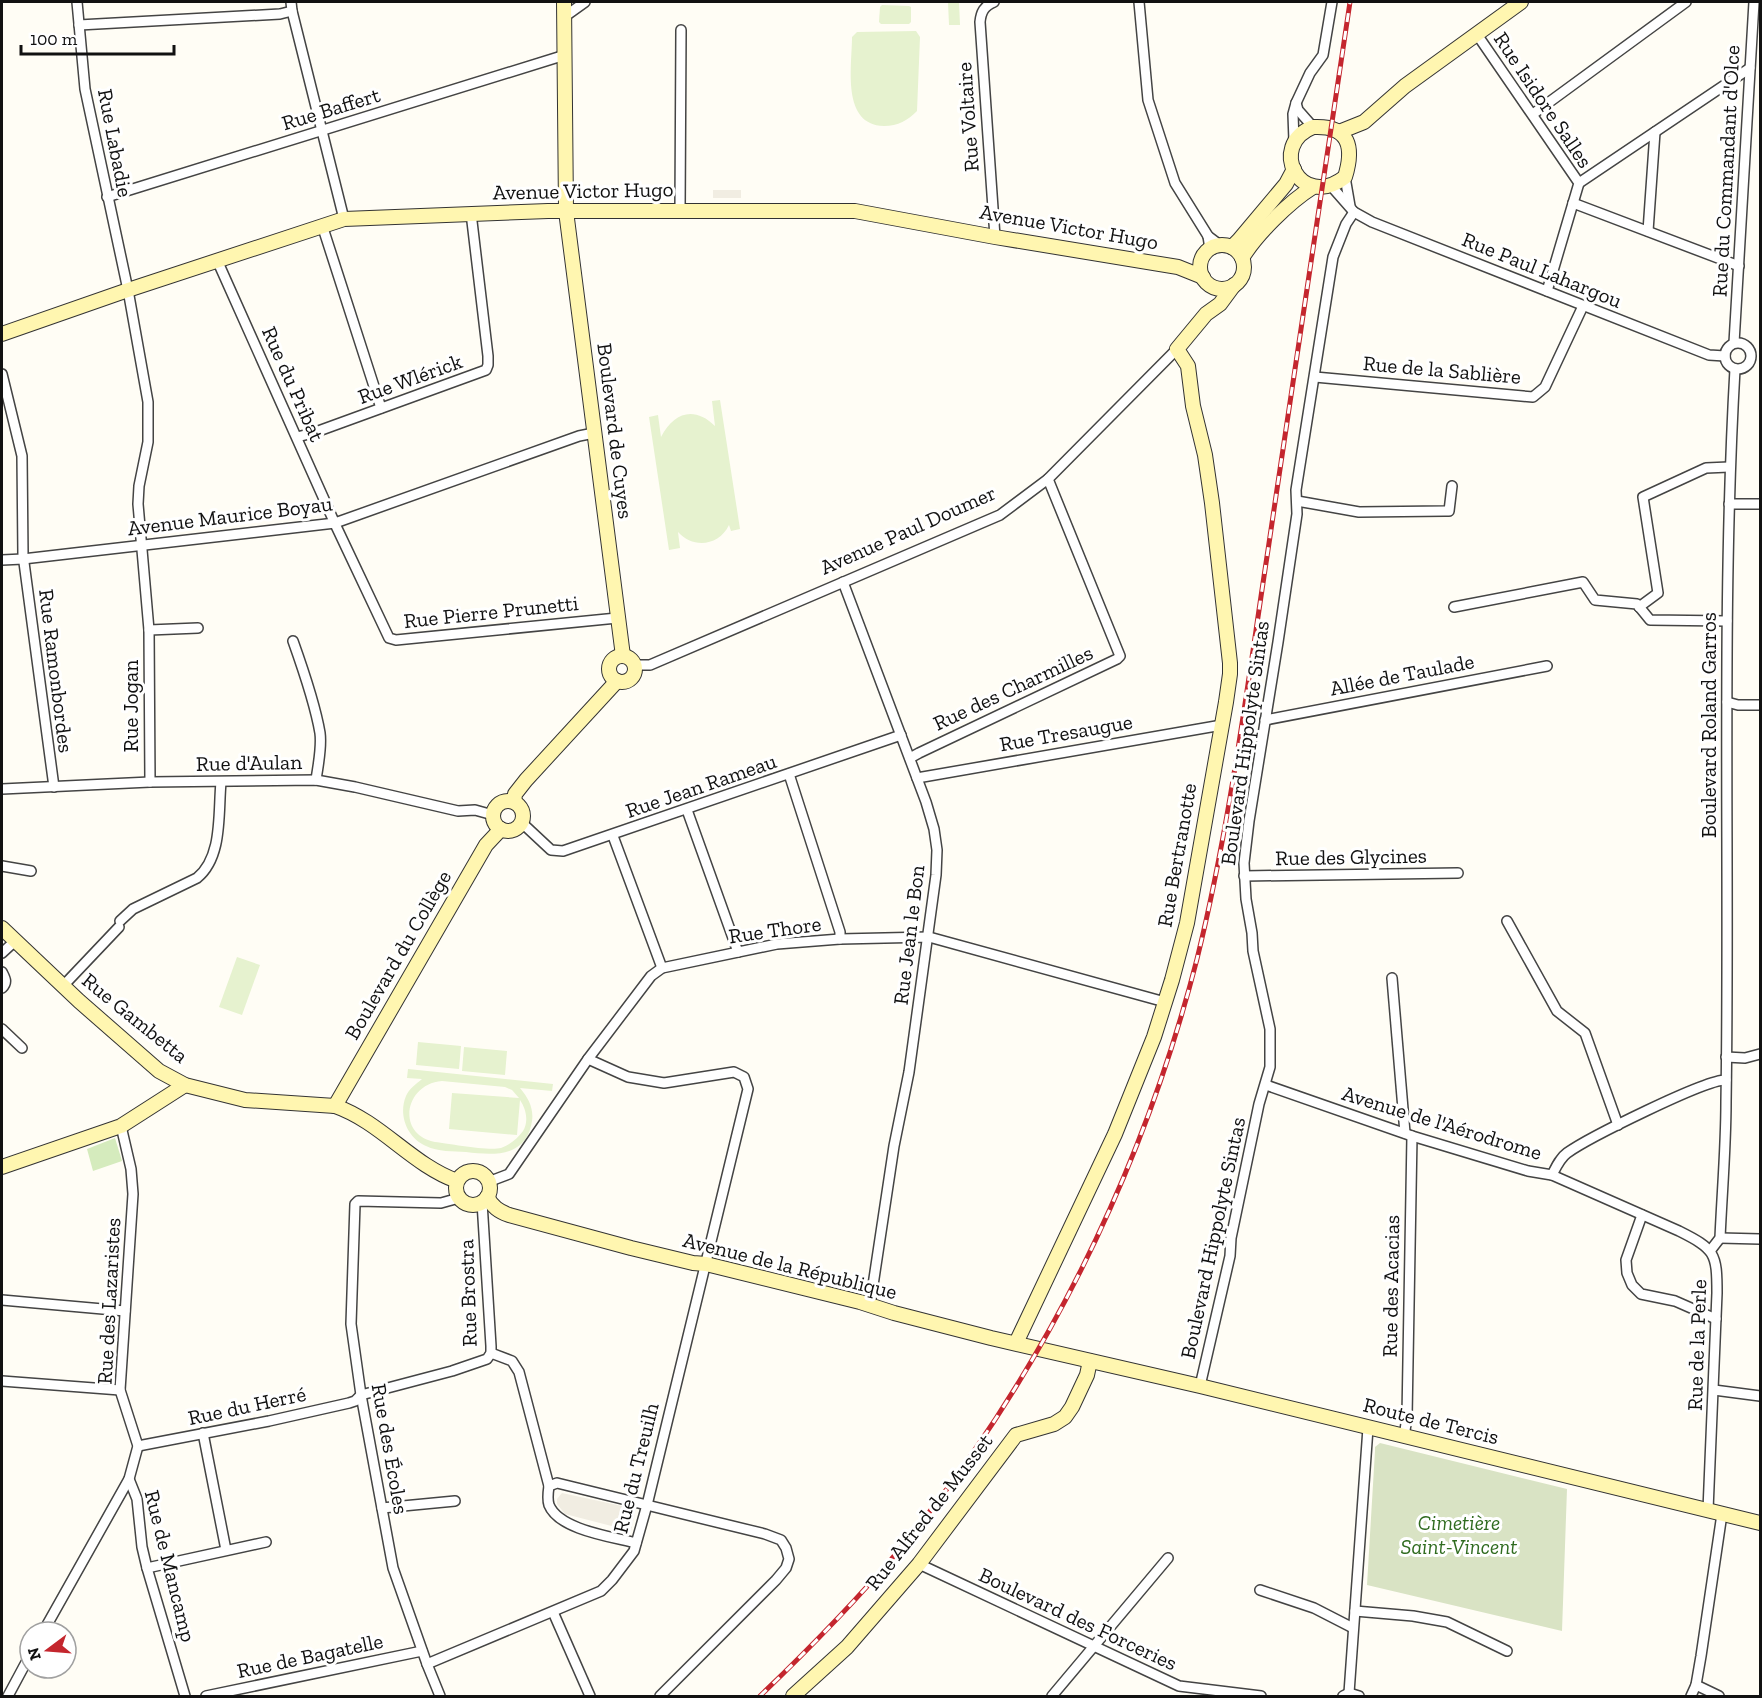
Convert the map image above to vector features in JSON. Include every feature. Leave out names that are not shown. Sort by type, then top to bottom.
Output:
[{"type":"main road","name":"Boulevard de Cuyes","points":[[564,2],[566,211],[617,618],[629,661]]},
{"type":"main road","points":[[1339,132],[1364,122],[1405,86],[1521,2]]},
{"type":"main road","points":[[1350,149],[1364,122]]},
{"type":"main road","points":[[1313,126],[1326,127],[1339,132],[1350,149],[1346,177],[1332,187],[1313,187],[1300,179],[1294,169],[1291,155],[1294,141],[1299,134],[1313,126]]},
{"type":"main road","name":"Avenue Victor Hugo","points":[[1178,267],[1214,247],[1239,240],[1286,184],[1294,169]]},
{"type":"main road","points":[[1242,258],[1248,248],[1293,201],[1313,187]]},
{"type":"main road","name":"Avenue Victor Hugo","points":[[2,334],[344,219],[471,213],[855,211],[1178,267],[1207,282]]},
{"type":"main road","points":[[1206,314],[1210,302],[1207,282],[1200,269],[1214,247],[1238,252],[1242,258],[1243,273],[1240,280],[1220,290],[1207,282]]},
{"type":"main road","name":"Avenue Paul Doumer","points":[[1176,349],[1206,314],[1220,304],[1234,285]]},
{"type":"main road","name":"Rue Bertranotte","points":[[1016,1343],[1115,1134],[1154,1037],[1187,923],[1222,725],[1230,663],[1212,503],[1205,455],[1193,406],[1188,366],[1176,349]]},
{"type":"main road","points":[[615,659],[629,661],[634,673],[629,680],[616,681],[610,674],[610,666],[615,659]]},
{"type":"main road","points":[[514,802],[515,794],[526,780],[616,681]]},
{"type":"main road","points":[[509,801],[514,802],[521,808],[521,822],[515,829],[501,829],[495,823],[493,815],[496,806],[509,801]]},
{"type":"main road","name":"Boulevard du Collège","points":[[335,1106],[486,844],[501,829]]},
{"type":"main road","name":"Rue Gambetta","points":[[2,928],[63,986],[159,1071],[185,1084],[245,1100],[335,1106]]},
{"type":"main road","points":[[2,1167],[121,1126],[185,1084]]},
{"type":"main road","points":[[335,1106],[361,1118],[436,1172],[458,1181]]},
{"type":"main road","points":[[476,1172],[488,1182],[489,1187],[484,1200],[477,1204],[467,1204],[459,1198],[456,1190],[458,1181],[465,1173],[476,1172]]},
{"type":"main road","name":"Avenue de la République","points":[[484,1200],[498,1211],[509,1215],[630,1248],[706,1264],[894,1313],[1090,1360]]},
{"type":"main road","name":"Route de Tercis","points":[[1090,1360],[1761,1523]]},
{"type":"main road","name":"Rue Alfred de Musset","points":[[793,1696],[847,1647],[919,1564],[1016,1435],[1054,1424],[1065,1417],[1087,1375],[1090,1360]]},
{"type":"street","name":"Rue Labadie","points":[[77,2],[85,89],[128,290],[148,402],[148,442],[139,486],[138,504],[141,546]]},
{"type":"street","points":[[564,17],[585,2]]},
{"type":"street","name":"Rue Voltaire","points":[[994,2],[986,6],[981,14],[980,22],[995,237]]},
{"type":"street","points":[[1140,2],[1148,100],[1175,183],[1214,247]]},
{"type":"street","points":[[1294,141],[1293,114],[1296,103],[1310,73],[1323,55],[1332,2]]},
{"type":"street","points":[[1533,114],[1686,2]]},
{"type":"street","name":"Rue du Commandant d'Olce","points":[[1734,343],[1754,2]]},
{"type":"street","points":[[79,25],[280,14],[292,6],[344,219]]},
{"type":"street","points":[[680,211],[681,30]]},
{"type":"street","name":"Rue Isidore Salles","points":[[1476,33],[1579,183],[1547,291]]},
{"type":"street","name":"Rue Baffert","points":[[107,197],[565,55]]},
{"type":"street","points":[[1579,183],[1750,68]]},
{"type":"street","points":[[1296,103],[1298,110],[1313,126]]},
{"type":"street","points":[[1648,231],[1655,132]]},
{"type":"street","points":[[1346,177],[1352,210]]},
{"type":"street","name":"Rue Paul Lahargou","points":[[1332,187],[1352,210],[1372,222],[1707,354],[1725,356]]},
{"type":"street","points":[[1574,203],[1739,266]]},
{"type":"street","name":"Boulevard Hippolyte Sintas","points":[[1200,1386],[1230,1256],[1231,1238],[1259,1104],[1270,1067],[1269,1029],[1253,951],[1244,876],[1249,820],[1297,514],[1296,490],[1333,257],[1352,210]]},
{"type":"street","name":"Rue Wlérick","points":[[297,437],[486,370],[488,365],[471,213]]},
{"type":"street","points":[[322,225],[381,408]]},
{"type":"street","name":"Rue du Pribat","points":[[217,260],[335,523]]},
{"type":"street","name":"Rue de la Sablière","points":[[1315,377],[1533,397],[1545,387],[1583,306]]},
{"type":"street","points":[[1734,343],[1742,343],[1749,348],[1756,361],[1747,367],[1735,369],[1728,364],[1725,356],[1727,348],[1734,343]]},
{"type":"street","name":"Avenue Paul Doumer","points":[[629,661],[650,665],[1000,514],[1048,479],[1176,349]]},
{"type":"street","name":"Boulevard Roland Garros","points":[[1720,1238],[1726,1080],[1729,466],[1735,369]]},
{"type":"street","name":"Rue Ramonbordes","points":[[2,374],[22,456],[24,559],[54,787]]},
{"type":"street","name":"Avenue Maurice Boyau","points":[[2,560],[335,523],[579,436],[594,433]]},
{"type":"street","points":[[1639,607],[1658,593],[1643,497],[1706,468],[1729,466]]},
{"type":"street","name":"Rue des Charmilles","points":[[910,758],[1120,656],[1048,479]]},
{"type":"street","points":[[1296,501],[1359,512],[1449,511],[1452,486]]},
{"type":"street","points":[[1729,504],[1761,504]]},
{"type":"street","name":"Rue Pierre Prunetti","points":[[335,523],[387,634],[393,640],[617,618]]},
{"type":"street","name":"Rue Jogan","points":[[141,546],[149,630],[150,782]]},
{"type":"street","name":"Rue Jean le Bon","points":[[843,582],[932,820],[938,850],[929,937],[909,1072],[894,1146],[870,1305]]},
{"type":"street","points":[[1454,607],[1582,582],[1595,600],[1637,604],[1650,620],[1727,621]]},
{"type":"street","name":"Rue Jogan","points":[[149,630],[198,628]]},
{"type":"street","points":[[293,641],[320,734],[316,780]]},
{"type":"street","name":"Allée de Taulade","points":[[1265,720],[1547,666]]},
{"type":"street","points":[[1727,702],[1738,705],[1761,705]]},
{"type":"street","name":"Rue Tresaugue","points":[[917,778],[1222,725]]},
{"type":"street","name":"Rue Jean Rameau","points":[[521,822],[551,850],[563,851],[613,836],[901,735]]},
{"type":"street","points":[[789,774],[840,932],[840,939]]},
{"type":"street","name":"Rue d'Aulan","points":[[2,789],[150,782],[316,780],[356,787],[447,809],[475,810],[493,815]]},
{"type":"street","points":[[63,986],[133,909],[205,872],[216,845],[220,782]]},
{"type":"street","points":[[687,810],[738,952]]},
{"type":"street","points":[[488,1182],[509,1174],[588,1059],[651,976],[662,969],[613,836]]},
{"type":"street","points":[[2,866],[31,871]]},
{"type":"street","name":"Rue des Glycines","points":[[1244,876],[1458,873]]},
{"type":"street","points":[[1507,921],[1557,1011],[1585,1033],[1618,1125]]},
{"type":"street","name":"Rue Thore","points":[[662,969],[777,944],[840,939],[929,937],[1165,1002]]},
{"type":"street","points":[[2,953],[15,941]]},
{"type":"street","points":[[2,972],[6,980],[2,987]]},
{"type":"street","name":"Rue des Acacias","points":[[1392,978],[1408,1135],[1407,1417],[1404,1437]]},
{"type":"street","points":[[2,1029],[22,1048]]},
{"type":"street","points":[[1726,1057],[1745,1058],[1761,1054]]},
{"type":"street","name":"Rue du Treuilh","points":[[427,1664],[601,1591],[634,1551],[748,1089],[744,1077],[734,1072],[664,1083],[628,1077],[588,1059]]},
{"type":"street","name":"Avenue de l'Aérodrome","points":[[1266,1085],[1408,1135],[1527,1171],[1552,1175],[1565,1154],[1618,1125],[1692,1090],[1726,1080]]},
{"type":"street","name":"Rue des Lazaristes","points":[[121,1126],[133,1194],[120,1390],[138,1446]]},
{"type":"street","name":"Rue de la Perle","points":[[1552,1175],[1698,1241],[1715,1258],[1717,1269],[1716,1319],[1708,1510]]},
{"type":"street","name":"Rue des Écoles","points":[[440,1696],[393,1568],[361,1395],[351,1324],[355,1204],[358,1201],[441,1203],[459,1198]]},
{"type":"street","name":"Rue Brostra","points":[[361,1395],[452,1371],[487,1359],[490,1353],[484,1200]]},
{"type":"street","points":[[1642,1215],[1626,1260],[1627,1273],[1632,1285],[1641,1294],[1675,1301],[1716,1319]]},
{"type":"street","points":[[1710,1251],[1720,1238],[1761,1239]]},
{"type":"street","points":[[2,1300],[125,1311]]},
{"type":"street","points":[[490,1353],[501,1359],[512,1361],[519,1372],[549,1486],[547,1496],[549,1506],[562,1521],[576,1527],[636,1543]]},
{"type":"street","points":[[2,1381],[120,1390]]},
{"type":"street","points":[[1714,1390],[1761,1396]]},
{"type":"street","name":"Rue du Herré","points":[[138,1446],[349,1403],[361,1395]]},
{"type":"street","points":[[1350,1695],[1368,1428]]},
{"type":"street","points":[[203,1433],[226,1550]]},
{"type":"street","points":[[50,1620],[129,1479],[138,1446]]},
{"type":"street","name":"Rue de Mancamp","points":[[129,1479],[137,1499],[142,1547],[147,1568],[185,1696]]},
{"type":"street","points":[[549,1486],[557,1483],[765,1533],[782,1540],[789,1559],[786,1568],[660,1696]]},
{"type":"street","points":[[382,1508],[455,1501]]},
{"type":"street","points":[[1691,1696],[1696,1685],[1722,1514]]},
{"type":"street","points":[[147,1568],[266,1542]]},
{"type":"street","points":[[1052,1696],[1168,1558]]},
{"type":"street","name":"Boulevard des Forceries","points":[[919,1564],[1179,1686],[1262,1696]]},
{"type":"street","points":[[1260,1590],[1314,1608],[1353,1628]]},
{"type":"street","points":[[1354,1611],[1413,1616],[1447,1622],[1508,1652]]},
{"type":"street","points":[[553,1612],[590,1696]]},
{"type":"street","name":"Rue de Bagatelle","points":[[206,1696],[422,1652]]},
{"type":"street","points":[[8,1696],[18,1677]]},
{"type":"street","points":[[1696,1685],[1719,1696]]},
{"type":"green space","points":[[948,2],[959,2],[960,25],[949,25]]},
{"type":"green space","points":[[882,5],[911,7],[911,22],[909,24],[881,24],[879,22]]},
{"type":"green space","points":[[916,31],[920,37],[917,111],[898,124],[884,126],[870,123],[861,116],[852,92],[852,37],[857,32]]},
{"type":"green space","points":[[720,400],[740,529],[731,531],[729,525],[719,537],[705,543],[691,541],[678,532],[680,548],[669,550],[649,417],[658,415],[661,437],[672,422],[685,415],[699,415],[715,426],[712,401]]},
{"type":"green space","points":[[237,957],[260,965],[242,1015],[219,1007]]},
{"type":"green space","points":[[418,1042],[461,1046],[459,1069],[416,1065]]},
{"type":"green space","points":[[464,1047],[507,1051],[505,1075],[462,1071]]},
{"type":"green space","points":[[408,1069],[553,1084],[552,1091],[520,1088],[529,1101],[532,1111],[531,1126],[527,1136],[514,1149],[486,1154],[446,1151],[419,1142],[409,1132],[403,1111],[406,1096],[422,1079],[407,1078]],"holes":[[[442,1081],[505,1087],[512,1090],[519,1098],[452,1093],[449,1129],[517,1135],[520,1100],[526,1115],[525,1127],[508,1145],[495,1149],[435,1142],[414,1130],[410,1120],[413,1100],[419,1091],[429,1084]]]},
{"type":"green space","points":[[115,1138],[122,1161],[93,1171],[87,1149]]},
{"type":"green space","name":"Cimetière Saint-Vincent","points":[[1380,1443],[1567,1489],[1562,1631],[1367,1585],[1375,1447]]},
{"type":"shaded area","points":[[713,190],[741,190],[741,198],[713,198]]},
{"type":"shaded area","points":[[562,1493],[636,1509],[631,1531],[565,1514],[557,1504],[557,1499]]},
{"type":"railway","points":[[760,1696],[832,1624],[900,1549],[951,1483],[998,1415],[1041,1344],[1081,1270],[1116,1195],[1147,1118],[1174,1039],[1197,959],[1219,858],[1245,704],[1350,2]]}]
